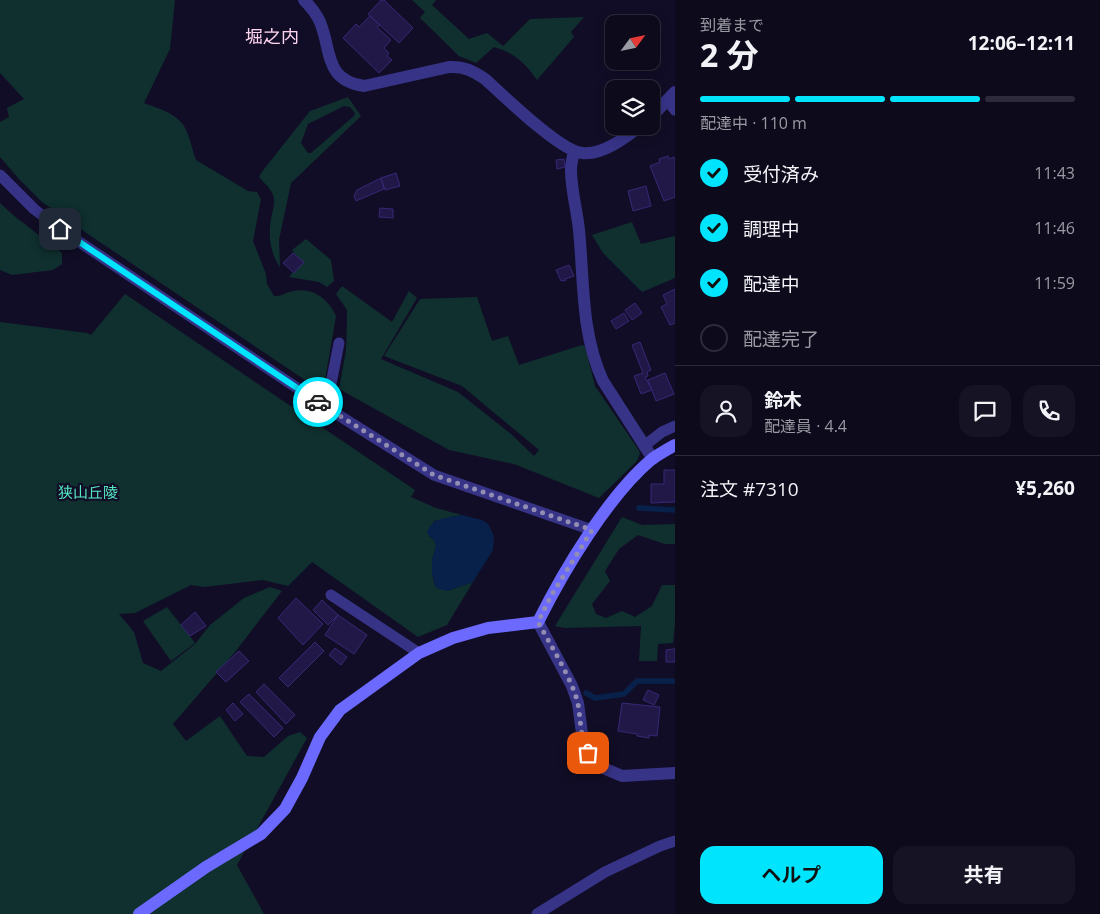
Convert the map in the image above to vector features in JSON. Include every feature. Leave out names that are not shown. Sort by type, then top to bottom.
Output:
[{"type":"street","points":[[304,0],[312,8],[320,21],[333,69],[342,79],[353,85],[364,86],[449,66],[460,66],[473,71],[485,79],[554,139],[574,151],[592,153],[629,135]]},
{"type":"street","points":[[660,110],[673,101]]},
{"type":"street","points":[[574,151],[571,168],[579,230],[588,335],[598,371],[603,381],[653,459]]},
{"type":"street","points":[[538,622],[551,596],[592,530],[621,491],[653,459],[675,445]]},
{"type":"street","points":[[139,914],[206,867],[261,834],[285,809],[302,778],[320,737],[340,710],[419,653],[453,638],[488,628],[538,622]]},
{"type":"street","points":[[538,622],[572,686],[578,703],[583,741],[588,753],[601,767],[622,776],[675,773]]},
{"type":"lane","points":[[0,175],[34,209],[60,229],[324,406],[434,475],[592,530]]},
{"type":"lane","points":[[324,406],[329,394],[340,343]]},
{"type":"lane","points":[[644,446],[662,432],[675,426]]},
{"type":"lane","points":[[331,595],[419,653]]},
{"type":"lane","points":[[537,914],[605,872],[660,846],[675,841]]},
{"type":"green space","points":[[0,0],[175,0],[170,49],[144,103],[166,112],[181,121],[188,134],[196,160],[248,191],[257,192],[261,199],[253,241],[266,274],[267,284],[274,296],[297,291],[311,292],[323,298],[332,309],[336,316],[324,386],[317,388],[70,222],[42,202],[0,157],[0,122],[9,117],[7,108],[24,99],[0,73]]},
{"type":"green space","points":[[412,0],[436,0],[432,5],[469,39],[487,33],[503,46],[530,19],[584,17],[571,32],[574,37],[537,80],[519,59],[494,47],[476,63],[459,56],[420,18],[425,12]]},
{"type":"green space","points":[[348,97],[361,116],[291,183],[279,240],[280,267],[274,256],[270,238],[270,225],[274,204],[273,196],[259,177],[310,111]],"holes":[[[344,106],[350,107],[355,113],[354,116],[311,153],[308,153],[301,143],[308,124]]]},
{"type":"green space","points":[[0,203],[62,253],[62,264],[53,270],[12,275],[0,270]]},
{"type":"green space","points":[[632,222],[641,244],[675,236],[675,278],[642,292],[603,253],[592,235]]},
{"type":"green space","points":[[306,239],[331,260],[334,281],[327,287],[319,282],[289,277],[300,263],[292,250]]},
{"type":"green space","points":[[342,286],[392,322],[409,291],[417,298],[381,359],[458,392],[511,434],[534,456],[539,450],[462,386],[384,356],[420,299],[477,297],[492,341],[508,336],[519,365],[582,345],[585,346],[595,386],[638,449],[640,453],[637,461],[599,498],[514,464],[449,450],[339,389],[346,350],[347,323],[347,310],[336,294]]},
{"type":"green space","name":"狭山丘陵","points":[[125,294],[415,490],[411,497],[436,508],[462,515],[434,521],[429,536],[434,540],[436,546],[432,560],[432,574],[435,586],[447,591],[473,582],[447,625],[418,637],[312,562],[288,586],[263,580],[204,587],[191,585],[135,613],[119,614],[134,632],[143,663],[161,671],[195,644],[210,625],[244,598],[270,587],[282,591],[235,652],[173,724],[186,741],[220,716],[247,756],[264,757],[288,736],[300,732],[307,738],[237,865],[264,914],[0,914],[0,322],[91,335]]},
{"type":"green space","points":[[622,517],[642,525],[675,524],[675,544],[665,544],[638,535],[619,549],[605,571],[610,581],[592,604],[596,614],[606,618],[622,611],[635,617],[652,606],[662,585],[675,585],[673,643],[658,644],[657,661],[639,661],[641,626],[565,628],[555,626]]},
{"type":"green space","points":[[167,607],[195,643],[171,661],[143,621]]},
{"type":"water","points":[[462,515],[482,520],[488,524],[494,536],[493,550],[473,582],[447,591],[436,588],[432,574],[432,560],[436,546],[434,540],[427,533],[436,521]]},
{"type":"building","points":[[381,0],[384,0],[413,28],[399,43],[368,14]]},
{"type":"building","points":[[370,16],[380,25],[377,27],[391,40],[384,48],[389,53],[387,56],[392,60],[379,73],[343,38],[356,24],[359,27]]},
{"type":"building","points":[[668,156],[669,159],[674,157],[675,160],[675,197],[664,201],[650,166],[660,162],[659,159]]},
{"type":"building","points":[[564,159],[565,167],[557,169],[556,160]]},
{"type":"building","points":[[396,173],[400,186],[385,190],[381,178]]},
{"type":"building","points":[[381,178],[384,189],[356,201],[354,196],[357,190]]},
{"type":"building","points":[[646,186],[651,206],[633,211],[628,191]]},
{"type":"building","points":[[380,208],[393,209],[393,218],[379,217]]},
{"type":"building","points":[[293,253],[304,262],[294,273],[283,263]]},
{"type":"building","points":[[569,265],[574,276],[561,281],[556,270]]},
{"type":"building","points":[[675,289],[675,323],[670,325],[661,307],[667,304],[663,295]]},
{"type":"building","points":[[635,303],[642,313],[632,320],[625,310]]},
{"type":"building","points":[[624,313],[629,321],[616,329],[611,321]]},
{"type":"building","points":[[640,342],[651,370],[647,372],[648,376],[645,377],[652,390],[641,394],[634,376],[643,373],[632,345]]},
{"type":"building","points":[[665,373],[674,394],[656,401],[648,380]]},
{"type":"building","points":[[664,470],[675,470],[675,502],[651,503],[651,484],[664,484]]},
{"type":"building","points":[[296,598],[323,624],[303,645],[278,618]]},
{"type":"building","points":[[322,600],[338,615],[328,625],[313,610]]},
{"type":"building","points":[[195,612],[206,626],[190,636],[181,625]]},
{"type":"building","points":[[338,615],[367,635],[354,654],[325,635]]},
{"type":"building","points":[[315,642],[324,651],[288,687],[279,678]]},
{"type":"building","points":[[335,648],[347,657],[341,665],[329,655]]},
{"type":"building","points":[[675,649],[675,662],[666,662],[666,650]]},
{"type":"building","points":[[239,651],[249,661],[226,682],[216,672]]},
{"type":"building","points":[[264,684],[295,715],[286,724],[256,692]]},
{"type":"building","points":[[648,690],[659,695],[654,705],[643,700]]},
{"type":"building","points":[[249,694],[283,728],[274,737],[240,702]]},
{"type":"building","points":[[233,703],[243,714],[235,721],[226,710]]},
{"type":"building","points":[[622,703],[660,707],[657,736],[649,735],[649,738],[618,731]]},
{"type":"waterway","points":[[639,508],[675,510]]},
{"type":"waterway","points":[[586,693],[595,698],[624,694],[637,681],[673,681]]},
{"type":"way so far","points":[[318,402],[434,475],[592,530],[551,596],[538,622],[572,686],[578,703],[583,741],[588,753]]},
{"type":"district","name":"堀之内","points":[[272,37]]},
{"type":"route","points":[[60,229],[318,402]]}]
